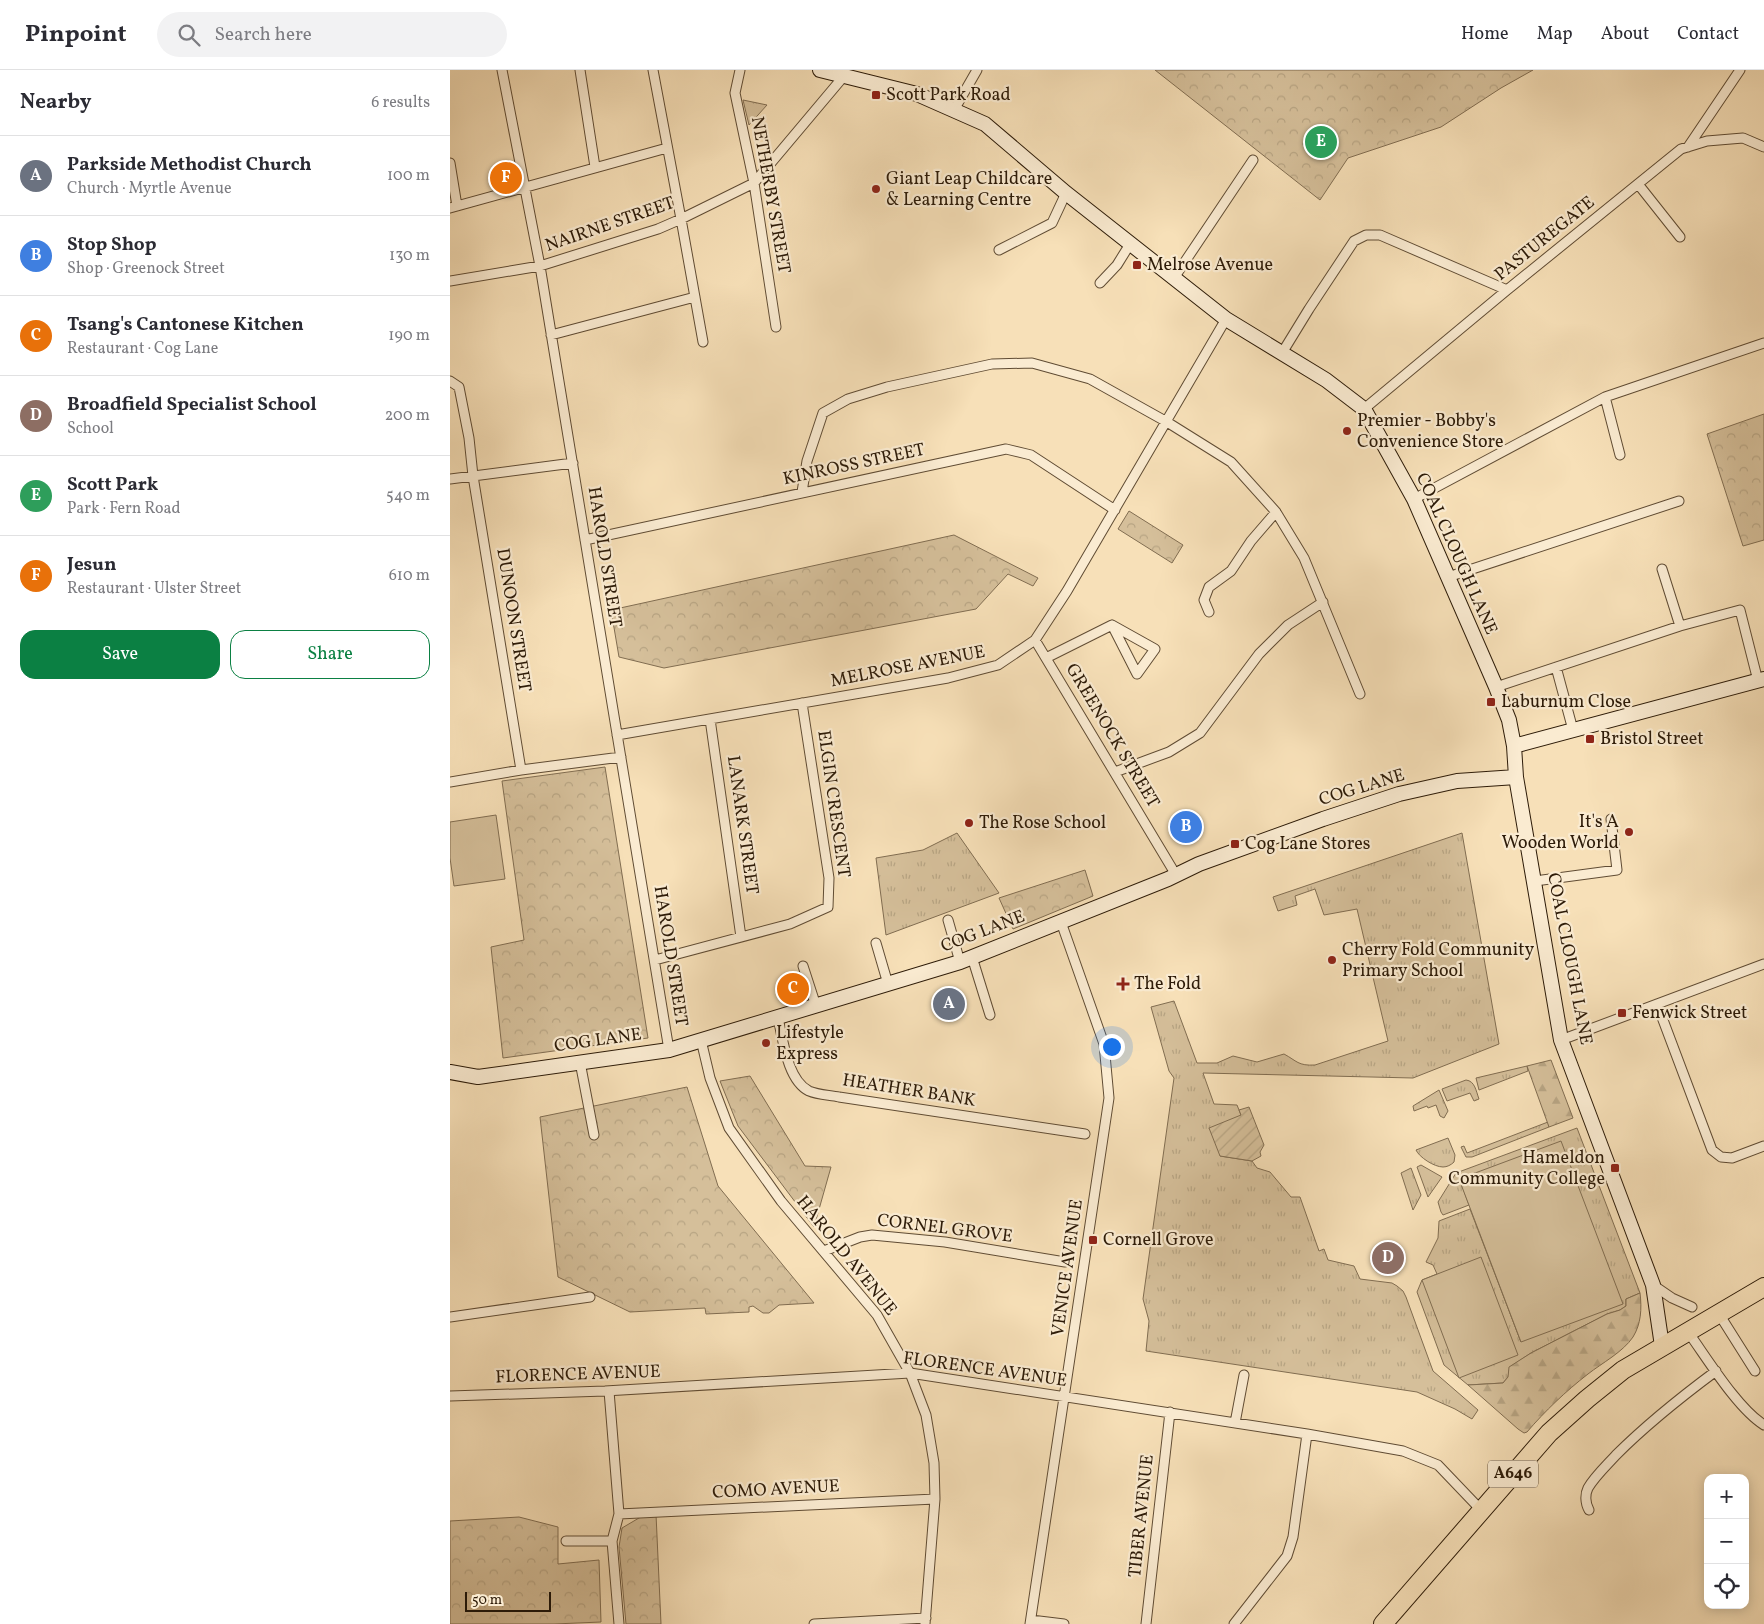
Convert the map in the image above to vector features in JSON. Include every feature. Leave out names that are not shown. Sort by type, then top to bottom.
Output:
[{"type":"highway","name":"A646","points":[[1383,1624],[1549,1432],[1623,1370],[1764,1287]]},
{"type":"street","name":"HAROLD STREET","points":[[502,70],[540,266],[669,1050]]},
{"type":"street","points":[[580,70],[595,167]]},
{"type":"street","points":[[652,70],[703,342]]},
{"type":"street","name":"NETHERBY STREET","points":[[740,70],[734,93],[754,183],[776,327]]},
{"type":"street","name":"COAL CLOUGH LANE","points":[[820,70],[917,94],[985,124],[1066,193],[1226,319],[1326,380],[1364,409],[1414,500],[1509,720],[1514,746],[1516,777],[1562,1040],[1653,1285],[1662,1346]]},
{"type":"street","points":[[954,110],[977,70]]},
{"type":"street","points":[[1688,147],[1740,70]]},
{"type":"street","name":"NAIRNE STREET","points":[[450,281],[540,266],[658,229],[754,183],[844,76]]},
{"type":"street","name":"PASTUREGATE","points":[[1364,409],[1681,149],[1708,141],[1743,138],[1764,147]]},
{"type":"street","points":[[450,163],[454,207],[667,148]]},
{"type":"street","points":[[1174,278],[1253,160]]},
{"type":"street","points":[[1638,184],[1680,237]]},
{"type":"street","points":[[998,250],[1052,223],[1066,193]]},
{"type":"street","points":[[1282,353],[1354,241],[1366,235],[1380,234],[1507,290]]},
{"type":"street","points":[[1100,283],[1117,265],[1130,244]]},
{"type":"street","points":[[551,335],[695,297]]},
{"type":"street","name":"MELROSE AVENUE","points":[[617,734],[948,678],[998,665],[1035,640],[1068,591],[1226,319]]},
{"type":"street","points":[[1414,500],[1605,397],[1764,343]]},
{"type":"street","points":[[802,492],[807,460],[823,413],[848,399],[887,387],[992,364],[1032,363],[1090,378],[1167,422],[1231,462],[1276,512],[1304,558],[1360,694]]},
{"type":"street","name":"DUNOON STREET","points":[[450,381],[459,387],[469,438],[473,476],[521,770]]},
{"type":"street","points":[[1605,397],[1620,455]]},
{"type":"street","name":"KINROSS STREET","points":[[585,540],[802,492],[1006,450],[1032,455],[1115,510]]},
{"type":"street","points":[[450,479],[573,463]]},
{"type":"street","points":[[1448,577],[1679,500]]},
{"type":"street","points":[[1209,612],[1204,600],[1209,587],[1231,571],[1251,541],[1276,512]]},
{"type":"street","points":[[1662,569],[1680,626]]},
{"type":"street","points":[[1115,772],[1169,752],[1200,732],[1258,654],[1288,625],[1323,602]]},
{"type":"street","points":[[1496,687],[1680,626],[1740,610],[1761,680],[1514,746]]},
{"type":"street","points":[[1112,625],[1155,649],[1137,674],[1133,666],[1112,625]]},
{"type":"street","points":[[1046,658],[1112,625]]},
{"type":"street","name":"GREENOCK STREET","points":[[1035,640],[1176,875]]},
{"type":"street","points":[[1556,667],[1573,730]]},
{"type":"street","name":"ELGIN CRESCENT","points":[[655,960],[790,924],[828,907],[829,878],[802,704]]},
{"type":"street","name":"LANARK STREET","points":[[710,719],[741,937]]},
{"type":"street","points":[[450,782],[521,770],[621,757]]},
{"type":"street","name":"COG LANE","points":[[450,1072],[478,1077],[669,1050],[966,960],[1216,858],[1399,794],[1457,781],[1516,777]]},
{"type":"street","points":[[1534,881],[1617,870],[1611,819]]},
{"type":"street","points":[[948,920],[990,1015]]},
{"type":"street","name":"VENICE AVENUE","points":[[1030,1622],[1109,1098],[1104,1044],[1061,922]]},
{"type":"street","points":[[876,943],[888,984]]},
{"type":"street","points":[[1562,1040],[1764,964]]},
{"type":"street","points":[[803,966],[816,1006]]},
{"type":"street","points":[[1657,1004],[1712,1150],[1721,1157],[1732,1158],[1764,1146]]},
{"type":"street","name":"HEATHER BANK","points":[[778,1018],[790,1065],[796,1080],[809,1090],[840,1097],[1085,1134]]},
{"type":"street","name":"HAROLD AVENUE","points":[[701,1040],[710,1078],[729,1128],[780,1201],[877,1315],[910,1373],[926,1415],[934,1463],[935,1499],[926,1621]]},
{"type":"street","points":[[580,1062],[594,1135]]},
{"type":"street","name":"CORNEL GROVE","points":[[824,1251],[860,1237],[872,1235],[945,1242],[1065,1262]]},
{"type":"street","points":[[1653,1285],[1672,1298],[1692,1307]]},
{"type":"street","points":[[450,1317],[590,1297]]},
{"type":"street","points":[[1719,1314],[1756,1371]]},
{"type":"street","points":[[1688,1332],[1735,1396],[1764,1425]]},
{"type":"street","points":[[1588,1510],[1585,1503],[1587,1489],[1602,1470],[1637,1433],[1716,1371]]},
{"type":"street","name":"FLORENCE AVENUE","points":[[454,1396],[610,1391],[910,1373],[1170,1412],[1403,1452],[1438,1465],[1481,1510]]},
{"type":"street","points":[[1235,1423],[1244,1375]]},
{"type":"street","points":[[610,1391],[620,1514],[612,1541],[619,1624]]},
{"type":"street","name":"TIBER AVENUE","points":[[1146,1624],[1170,1412]]},
{"type":"street","points":[[1234,1624],[1287,1556],[1293,1538],[1307,1434]]},
{"type":"street","name":"COMO AVENUE","points":[[620,1514],[935,1499]]},
{"type":"street","points":[[566,1541],[612,1541]]},
{"type":"street","points":[[814,1624],[926,1621]]},
{"type":"street","points":[[1030,1622],[1064,1624]]},
{"type":"green space","points":[[1155,70],[1533,70],[1501,88],[1441,127],[1348,158],[1320,200]]},
{"type":"green space","points":[[743,100],[767,105],[749,125]]},
{"type":"green space","points":[[1764,414],[1764,540],[1743,546],[1707,434]]},
{"type":"green space","points":[[1129,511],[1183,545],[1172,563],[1118,529]]},
{"type":"green space","points":[[954,535],[1038,578],[1033,586],[1008,574],[976,609],[664,668],[619,657],[611,610]]},
{"type":"green space","points":[[605,767],[648,1038],[503,1058],[491,947],[524,940],[502,781]]},
{"type":"green space","points":[[496,815],[505,879],[454,886],[450,858],[450,822]]},
{"type":"green space","points":[[957,833],[999,893],[886,935],[876,858],[923,850]]},
{"type":"green space","points":[[1462,833],[1499,1044],[1413,1078],[1203,1073],[1214,1104],[1237,1105],[1241,1115],[1220,1156],[1252,1161],[1257,1168],[1270,1172],[1291,1197],[1300,1197],[1319,1251],[1324,1249],[1328,1260],[1354,1266],[1360,1279],[1392,1283],[1403,1291],[1433,1371],[1478,1410],[1472,1419],[1417,1392],[1146,1351],[1149,1321],[1143,1299],[1174,1078],[1169,1071],[1151,1007],[1174,1001],[1197,1063],[1217,1063],[1233,1056],[1257,1062],[1284,1054],[1301,1064],[1315,1065],[1388,1041],[1357,909],[1324,915],[1315,889],[1295,896],[1297,905],[1278,911],[1273,897]]},
{"type":"green space","points":[[1085,870],[1093,896],[1013,929],[999,898]]},
{"type":"green space","points":[[1551,1060],[1573,1118],[1549,1127],[1527,1066]]},
{"type":"green space","points":[[1527,1066],[1528,1071],[1479,1090],[1476,1078]]},
{"type":"green space","points":[[750,1076],[805,1166],[831,1167],[814,1227],[738,1126],[720,1081]]},
{"type":"green space","points":[[1466,1080],[1473,1084],[1479,1099],[1474,1101],[1470,1093],[1447,1101],[1442,1089]]},
{"type":"green space","points":[[687,1087],[718,1186],[814,1303],[779,1305],[769,1313],[763,1313],[753,1306],[749,1307],[749,1312],[706,1314],[705,1308],[630,1312],[558,1277],[540,1117]]},
{"type":"green space","points":[[1439,1090],[1448,1111],[1444,1118],[1440,1116],[1436,1105],[1414,1111],[1413,1106]]},
{"type":"green space","points":[[1249,1107],[1264,1145],[1260,1152],[1261,1156],[1252,1161],[1220,1156],[1209,1128],[1241,1115],[1239,1110]]},
{"type":"green space","points":[[1548,1122],[1549,1127],[1472,1157],[1466,1157],[1461,1147],[1464,1146],[1467,1153]]},
{"type":"green space","points":[[1577,1128],[1640,1293],[1626,1299],[1626,1306],[1620,1310],[1607,1314],[1531,1353],[1510,1367],[1508,1377],[1503,1383],[1468,1385],[1444,1365],[1417,1292],[1422,1280],[1437,1274],[1433,1265],[1426,1262],[1438,1238],[1439,1221],[1470,1209],[1521,1342],[1460,1180],[1469,1205],[1443,1215],[1438,1202],[1456,1173]]},
{"type":"green space","points":[[1448,1138],[1455,1155],[1454,1162],[1450,1165],[1439,1167],[1420,1156],[1416,1150]]},
{"type":"green space","points":[[1561,1141],[1623,1304],[1521,1342],[1459,1179]]},
{"type":"green space","points":[[1421,1165],[1442,1177],[1428,1197],[1417,1167]]},
{"type":"green space","points":[[1411,1168],[1421,1195],[1413,1210],[1401,1173]]},
{"type":"green space","points":[[1481,1257],[1518,1355],[1459,1378],[1422,1280]]},
{"type":"green space","points":[[1640,1293],[1641,1311],[1639,1322],[1636,1332],[1629,1342],[1572,1387],[1527,1432],[1524,1433],[1518,1429],[1468,1385],[1503,1383],[1508,1377],[1509,1367],[1531,1353],[1607,1314],[1620,1310],[1626,1306],[1626,1299]]},
{"type":"green space","points":[[656,1514],[661,1624],[626,1624],[619,1547],[622,1528],[644,1515]]},
{"type":"green space","points":[[519,1517],[558,1527],[558,1564],[599,1560],[601,1622],[450,1624],[450,1521]]},
{"type":"place","name":"Scott Park Road","points":[[876,95]]},
{"type":"place","name":"Scott Park","points":[[1321,142]]},
{"type":"place","name":"Jesun","points":[[506,178]]},
{"type":"place","name":"Giant Leap Childcare & Learning Centre","points":[[876,189]]},
{"type":"place","name":"Melrose Avenue","points":[[1137,265]]},
{"type":"place","name":"Premier - Bobby's Convenience Store","points":[[1347,431]]},
{"type":"place","name":"Laburnum Close","points":[[1491,702]]},
{"type":"place","name":"Bristol Street","points":[[1590,739]]},
{"type":"place","name":"The Rose School","points":[[969,823]]},
{"type":"place","name":"Stop Shop","points":[[1186,827]]},
{"type":"place","name":"It's A Wooden World","points":[[1629,832]]},
{"type":"place","name":"Cog Lane Stores","points":[[1235,844]]},
{"type":"place","name":"Cherry Fold Community Primary School","points":[[1332,960]]},
{"type":"place","name":"The Fold","points":[[1123,984]]},
{"type":"place","name":"Tsang's Cantonese Kitchen","points":[[793,989]]},
{"type":"place","name":"Parkside Methodist Church","points":[[949,1004]]},
{"type":"place","name":"Fenwick Street","points":[[1622,1013]]},
{"type":"place","name":"Lifestyle Express","points":[[766,1043]]},
{"type":"place","name":"Hameldon Community College","points":[[1615,1168]]},
{"type":"place","name":"Cornell Grove","points":[[1093,1240]]},
{"type":"place","name":"Broadfield Specialist School","points":[[1388,1258]]}]
